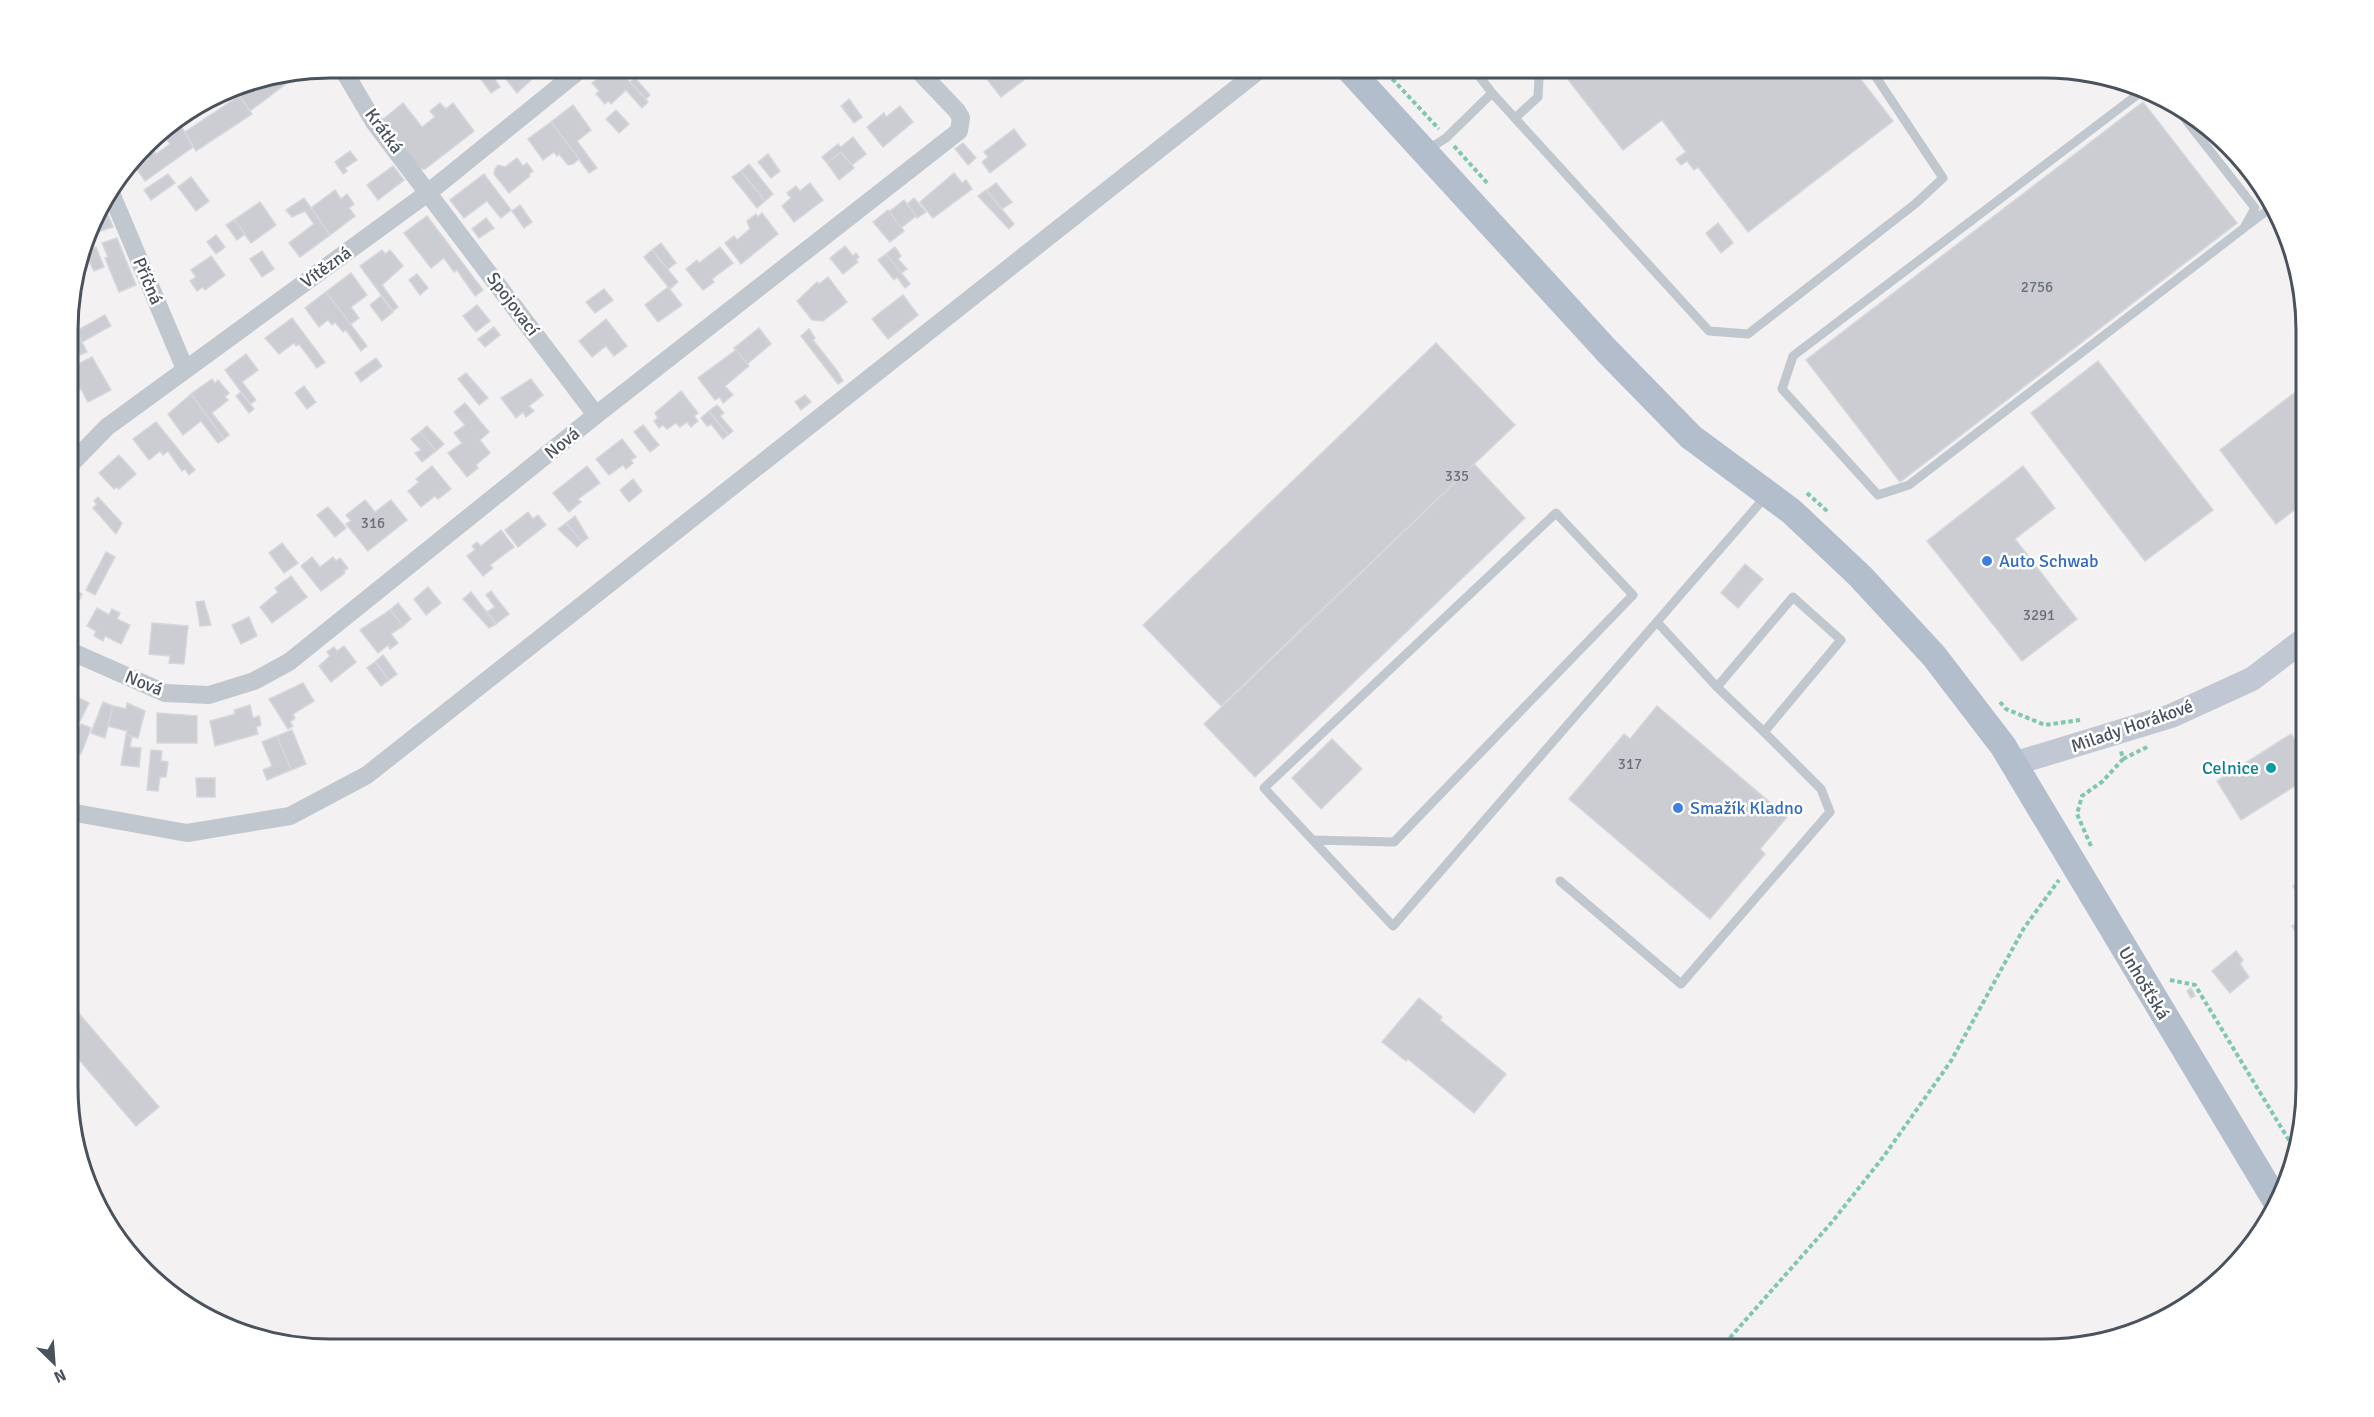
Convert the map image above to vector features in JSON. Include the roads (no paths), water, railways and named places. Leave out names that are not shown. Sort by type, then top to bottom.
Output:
[{"type":"main road","name":"Unhošťská","points":[[1357,78],[1607,351],[1691,437],[1791,512],[1860,576],[1934,656],[2003,746],[2013,764],[2085,860],[2272,1193]]},
{"type":"street","name":"Krátká","points":[[348,78],[374,122],[429,192]]},
{"type":"street","name":"Vítězná","points":[[78,457],[108,427],[429,192],[570,78]]},
{"type":"street","name":"Nová","points":[[78,655],[165,693],[209,695],[254,681],[289,662],[596,415],[959,131],[961,118],[957,111],[926,78]]},
{"type":"street","points":[[78,814],[187,832],[290,816],[367,775],[1249,78]]},
{"type":"street","name":"Spojovací","points":[[429,192],[596,415]]},
{"type":"street","name":"Příčná","points":[[114,201],[185,369]]},
{"type":"street","name":"Milady Horákové","points":[[2013,764],[2171,716],[2252,680],[2296,651]]},
{"type":"lane","points":[[1481,78],[1709,331],[1748,334],[1915,204],[1943,178],[1877,78]]},
{"type":"lane","points":[[1515,118],[1538,97],[1538,78]]},
{"type":"lane","points":[[1425,151],[1446,138],[1492,93]]},
{"type":"lane","points":[[2136,96],[1793,356],[1782,389],[1878,495],[1909,485],[2266,211]]},
{"type":"lane","points":[[2190,125],[2255,208],[2244,228]]},
{"type":"lane","points":[[1313,840],[1394,842],[1633,595],[1556,513],[1263,788],[1394,926],[1768,494]]},
{"type":"lane","points":[[1717,687],[1793,597],[1841,640],[1764,732]]},
{"type":"lane","points":[[1560,881],[1681,984],[1830,812],[1821,789],[1717,687],[1657,622]]},
{"type":"place","name":"Auto Schwab","points":[[1987,561]]},
{"type":"place","name":"Celnice","points":[[2271,768]]},
{"type":"place","name":"Smažík Kladno","points":[[1678,808]]}]
